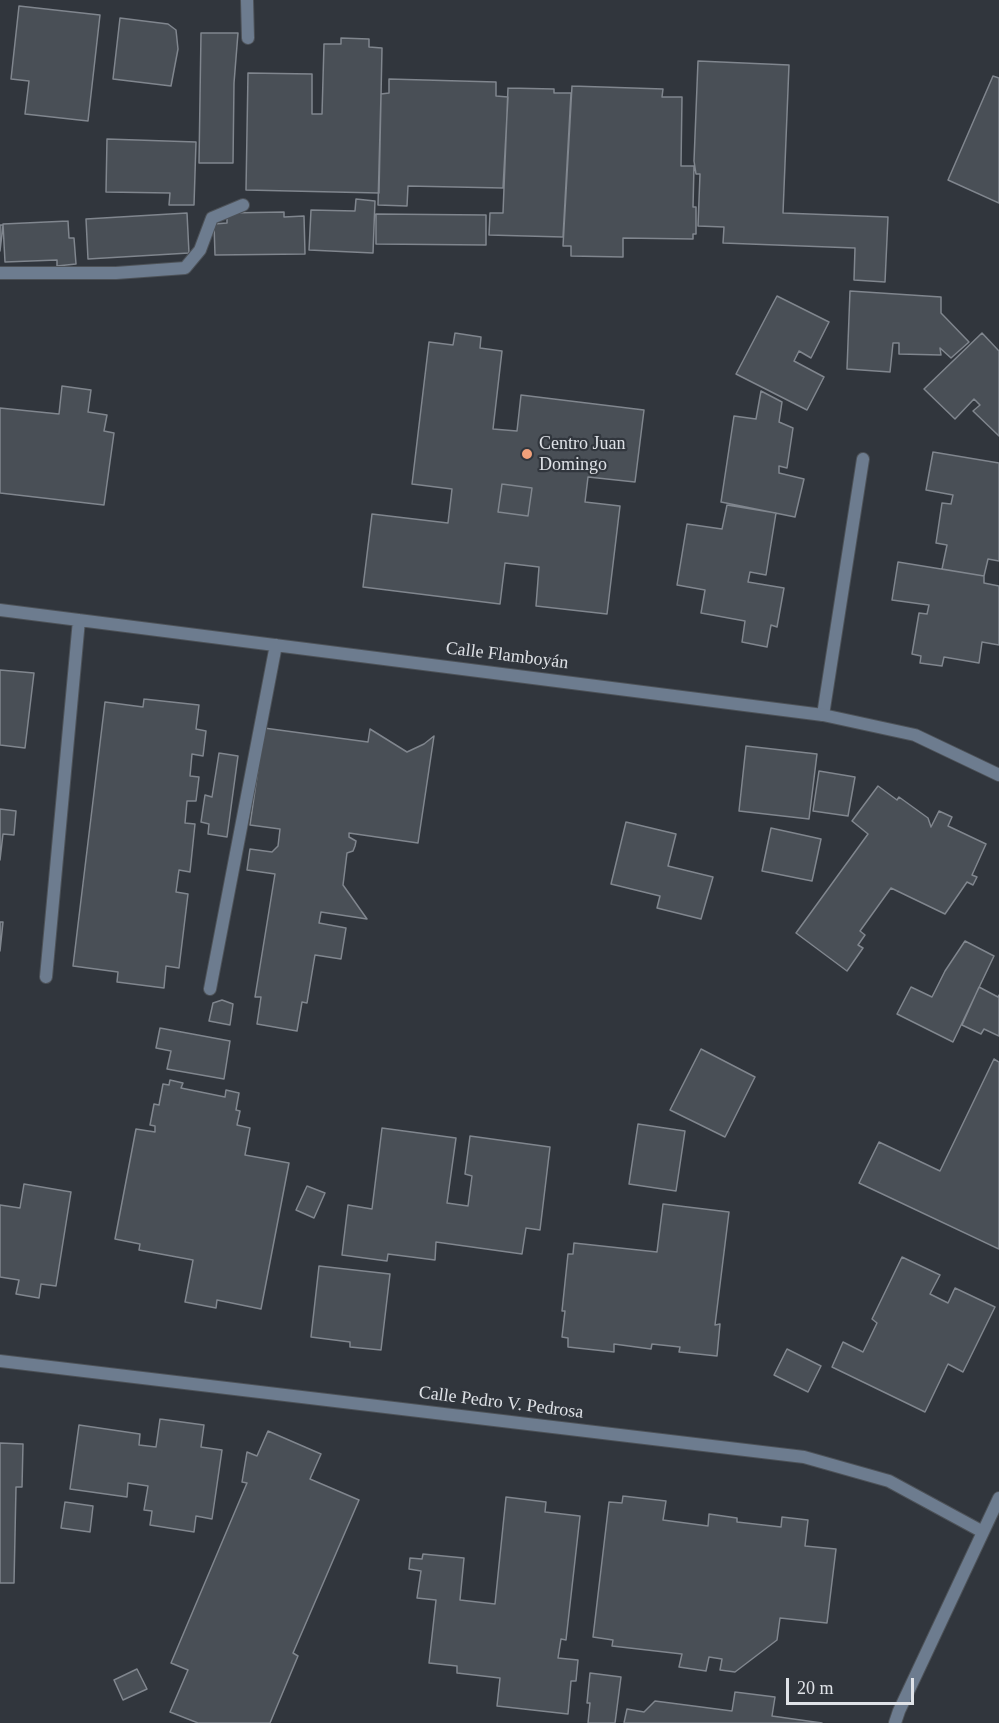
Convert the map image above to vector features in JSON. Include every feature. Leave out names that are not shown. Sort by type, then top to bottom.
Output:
[{"type":"street","points":[[247,0],[248,38]]},
{"type":"street","points":[[0,273],[116,273],[184,268],[200,250],[212,218],[243,205]]},
{"type":"street","points":[[823,715],[863,459]]},
{"type":"street","name":"Calle Flamboyán","points":[[0,610],[823,715],[915,735],[999,775]]},
{"type":"street","points":[[46,977],[79,620]]},
{"type":"street","points":[[210,989],[276,645]]},
{"type":"street","name":"Calle Pedro V. Pedrosa","points":[[0,1361],[804,1457],[889,1481],[983,1532]]},
{"type":"street","points":[[895,1723],[898,1712],[999,1498]]},
{"type":"building","points":[[19,6],[100,15],[88,121],[25,114],[29,81],[11,79]]},
{"type":"building","points":[[120,18],[168,24],[176,30],[178,49],[171,86],[113,79]]},
{"type":"building","points":[[201,33],[238,33],[234,83],[233,163],[199,163]]},
{"type":"building","points":[[341,38],[369,39],[369,47],[382,48],[379,193],[246,190],[248,73],[312,74],[312,114],[322,114],[324,44],[341,44]]},
{"type":"building","points":[[698,61],[789,65],[783,213],[888,217],[885,282],[854,280],[855,248],[723,243],[724,227],[698,226],[700,174],[696,174],[694,161]]},
{"type":"building","points":[[993,76],[999,78],[999,203],[948,180]]},
{"type":"building","points":[[389,79],[496,82],[496,96],[508,97],[503,188],[408,186],[407,206],[378,205],[381,94],[389,93]]},
{"type":"building","points":[[572,86],[663,89],[662,97],[682,97],[681,166],[694,166],[693,207],[696,207],[696,234],[693,234],[693,239],[623,238],[623,257],[571,256],[571,246],[563,246]]},
{"type":"building","points":[[508,88],[554,89],[554,93],[571,93],[563,237],[489,235],[490,213],[503,213]]},
{"type":"building","points":[[107,139],[196,142],[194,205],[169,205],[170,193],[106,192]]},
{"type":"building","points":[[356,199],[375,201],[373,253],[309,250],[311,210],[355,211]]},
{"type":"building","points":[[284,212],[284,217],[304,216],[305,254],[215,255],[214,224],[227,223],[227,213]]},
{"type":"building","points":[[187,213],[189,253],[88,259],[86,219]]},
{"type":"building","points":[[376,214],[486,215],[486,245],[376,244]]},
{"type":"building","points":[[68,221],[69,238],[74,238],[76,264],[57,266],[57,260],[5,262],[3,224]]},
{"type":"building","points":[[0,225],[3,225],[0,251]]},
{"type":"building","points":[[850,291],[941,297],[941,313],[969,342],[951,358],[940,348],[941,355],[899,354],[899,343],[893,343],[890,372],[847,369]]},
{"type":"building","points":[[777,296],[829,322],[811,358],[799,351],[794,361],[824,377],[807,410],[736,374]]},
{"type":"building","name":"Centro Juan Domingo","points":[[455,333],[481,337],[480,348],[502,351],[493,429],[517,431],[521,395],[644,410],[635,482],[588,477],[585,502],[620,506],[607,614],[536,606],[539,567],[505,563],[500,604],[363,587],[372,514],[448,523],[452,489],[412,484],[429,342],[453,345]],"holes":[[[502,484],[532,488],[528,516],[498,512]]]},
{"type":"building","points":[[982,333],[999,351],[999,436],[973,411],[980,405],[974,399],[955,419],[924,389]]},
{"type":"building","points":[[62,386],[91,390],[88,412],[107,415],[104,431],[114,433],[104,505],[0,493],[0,408],[59,414]]},
{"type":"building","points":[[761,391],[782,402],[779,422],[793,428],[787,468],[779,466],[779,473],[804,479],[795,517],[721,502],[734,416],[756,419]]},
{"type":"building","points":[[933,452],[999,463],[999,561],[988,559],[984,576],[942,569],[947,545],[936,543],[942,503],[951,504],[953,495],[926,490]]},
{"type":"building","points":[[502,484],[532,488],[528,516],[498,512]]},
{"type":"building","points":[[727,505],[776,513],[766,575],[750,572],[748,582],[784,588],[777,627],[771,625],[767,647],[742,642],[745,621],[701,613],[705,590],[677,585],[687,524],[722,529]]},
{"type":"building","points":[[898,562],[984,576],[984,583],[999,586],[999,645],[982,642],[979,663],[944,657],[942,666],[920,663],[921,656],[912,654],[919,613],[927,614],[929,605],[892,600]]},
{"type":"building","points":[[0,670],[34,673],[25,748],[0,745]]},
{"type":"building","points":[[144,699],[199,705],[196,729],[206,731],[203,756],[192,754],[190,776],[199,777],[196,801],[187,801],[185,823],[195,824],[190,872],[179,870],[176,892],[188,894],[179,968],[166,966],[164,988],[117,982],[118,972],[73,966],[105,702],[143,707]]},
{"type":"building","points":[[264,728],[368,742],[370,729],[407,752],[434,736],[418,843],[349,833],[349,837],[356,841],[353,851],[347,853],[343,885],[367,919],[321,912],[319,923],[346,928],[341,959],[315,955],[307,1003],[302,1002],[297,1031],[257,1024],[261,997],[255,997],[275,874],[247,870],[250,849],[272,852],[278,846],[280,829],[250,825]]},
{"type":"building","points":[[746,746],[817,754],[809,819],[739,811]]},
{"type":"building","points":[[219,753],[238,756],[227,837],[208,834],[209,824],[201,822],[205,795],[212,797]]},
{"type":"building","points":[[819,771],[855,777],[848,816],[813,811]]},
{"type":"building","points":[[878,786],[897,800],[899,797],[928,818],[931,827],[939,811],[952,817],[948,826],[986,844],[972,875],[977,877],[973,885],[967,882],[945,914],[891,888],[860,931],[865,935],[858,945],[863,948],[847,971],[796,933],[868,834],[852,821]]},
{"type":"building","points":[[0,809],[16,811],[14,835],[3,834],[0,860]]},
{"type":"building","points":[[626,822],[676,834],[668,866],[713,877],[701,919],[657,908],[660,896],[611,884]]},
{"type":"building","points":[[771,828],[821,839],[812,881],[762,871]]},
{"type":"building","points":[[0,922],[3,922],[0,951]]},
{"type":"building","points":[[965,941],[994,956],[953,1042],[897,1014],[911,987],[932,997],[945,971]]},
{"type":"building","points":[[979,987],[998,997],[999,995],[999,1036],[984,1029],[981,1034],[962,1025]]},
{"type":"building","points":[[222,1000],[233,1004],[230,1025],[209,1021],[213,1003]]},
{"type":"building","points":[[160,1028],[230,1041],[224,1079],[167,1069],[171,1051],[156,1048]]},
{"type":"building","points":[[701,1049],[755,1077],[725,1137],[670,1110]]},
{"type":"building","points":[[994,1059],[999,1062],[999,1249],[859,1183],[879,1142],[940,1171]]},
{"type":"building","points":[[170,1080],[183,1083],[181,1088],[225,1097],[226,1090],[239,1093],[236,1110],[240,1111],[237,1125],[250,1128],[245,1155],[289,1163],[261,1309],[217,1300],[216,1308],[185,1302],[193,1260],[139,1250],[140,1244],[115,1239],[136,1129],[155,1132],[155,1126],[150,1125],[154,1104],[159,1105],[163,1084],[169,1085]]},
{"type":"building","points":[[638,1124],[685,1131],[676,1191],[629,1184]]},
{"type":"building","points":[[382,1128],[456,1138],[447,1203],[468,1206],[472,1176],[465,1174],[470,1136],[550,1147],[540,1230],[526,1228],[522,1254],[436,1242],[435,1260],[388,1254],[387,1261],[342,1255],[348,1205],[372,1209]]},
{"type":"building","points":[[24,1184],[71,1192],[56,1286],[41,1284],[39,1298],[16,1294],[19,1280],[0,1277],[0,1205],[20,1208]]},
{"type":"building","points":[[307,1186],[325,1193],[314,1218],[296,1210]]},
{"type":"building","points":[[663,1204],[729,1212],[715,1325],[720,1324],[717,1356],[679,1352],[680,1347],[652,1344],[651,1349],[614,1344],[614,1352],[568,1347],[568,1338],[562,1337],[565,1311],[562,1311],[568,1254],[573,1254],[574,1243],[657,1252]]},
{"type":"building","points":[[902,1257],[940,1275],[930,1294],[948,1303],[955,1288],[995,1307],[963,1372],[948,1364],[925,1412],[832,1367],[843,1342],[863,1352],[877,1323],[872,1319]]},
{"type":"building","points":[[319,1266],[390,1274],[381,1350],[350,1347],[350,1342],[311,1337]]},
{"type":"building","points":[[787,1349],[821,1366],[808,1392],[774,1375]]},
{"type":"building","points":[[160,1419],[204,1425],[201,1447],[222,1450],[212,1519],[196,1516],[194,1532],[150,1525],[152,1511],[144,1510],[148,1486],[128,1483],[127,1497],[70,1489],[79,1425],[140,1434],[139,1445],[156,1447]]},
{"type":"building","points":[[268,1431],[321,1454],[310,1479],[359,1500],[293,1653],[298,1656],[270,1723],[198,1723],[170,1712],[188,1670],[171,1663],[247,1483],[242,1482],[247,1452],[257,1456]]},
{"type":"building","points":[[0,1443],[23,1444],[22,1487],[16,1487],[14,1583],[0,1583]]},
{"type":"building","points":[[623,1496],[666,1501],[663,1520],[708,1526],[709,1514],[737,1518],[737,1522],[781,1527],[782,1517],[808,1520],[805,1546],[836,1549],[827,1623],[780,1618],[777,1640],[735,1672],[720,1670],[722,1659],[709,1657],[706,1671],[679,1667],[682,1654],[612,1646],[613,1640],[593,1637],[609,1502],[622,1503]]},
{"type":"building","points":[[506,1497],[546,1502],[545,1512],[580,1516],[566,1640],[561,1639],[558,1658],[578,1660],[576,1681],[571,1681],[568,1714],[497,1706],[500,1678],[457,1673],[457,1666],[429,1663],[436,1600],[417,1598],[421,1571],[409,1569],[410,1558],[422,1559],[423,1554],[464,1558],[460,1600],[495,1604]]},
{"type":"building","points":[[65,1502],[93,1506],[90,1532],[61,1528]]},
{"type":"building","points":[[137,1669],[147,1689],[123,1700],[114,1680]]},
{"type":"building","points":[[590,1673],[621,1677],[615,1723],[588,1723]]},
{"type":"building","points":[[735,1692],[775,1697],[772,1716],[822,1723],[624,1723],[627,1709],[644,1712],[655,1701],[732,1711]]},
{"type":"place","name":"Centro Juan Domingo","points":[[527,454]]}]
